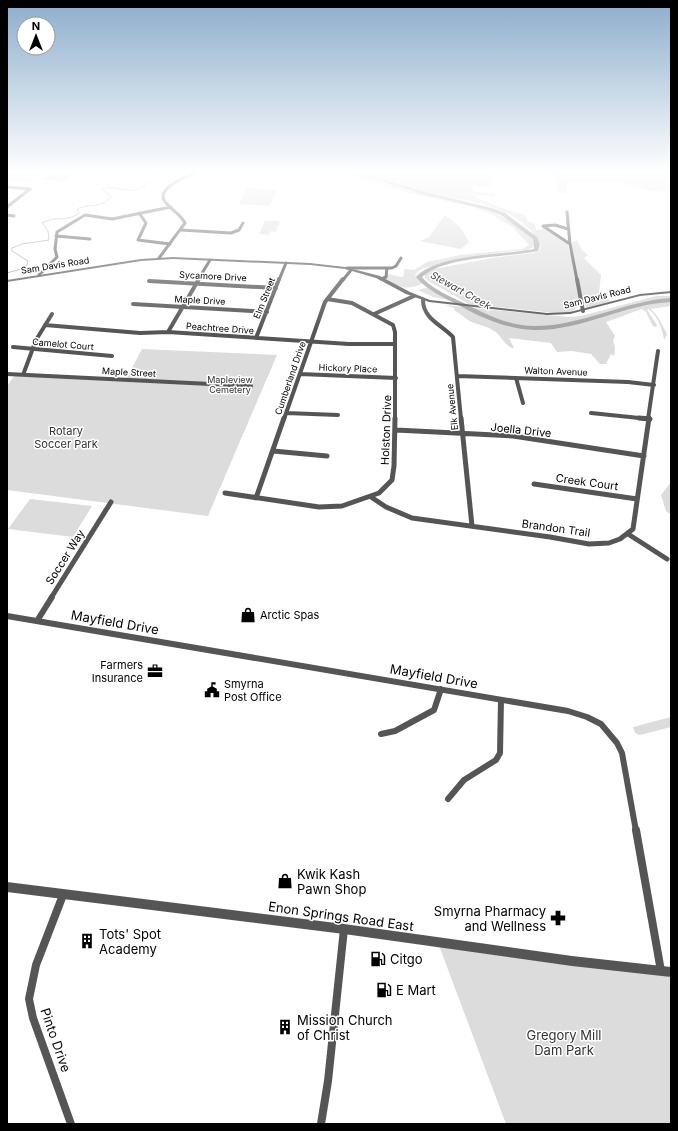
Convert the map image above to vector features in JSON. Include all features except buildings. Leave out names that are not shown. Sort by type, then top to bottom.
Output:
[{"type":"street","points":[[39,275],[57,257],[55,249],[57,232],[65,226]]},
{"type":"street","points":[[145,226],[138,240],[142,242],[170,244]]},
{"type":"street","points":[[159,258],[183,226]]},
{"type":"street","points":[[181,230],[231,233],[239,230],[241,226]]},
{"type":"street","points":[[546,226],[544,226],[570,244]]},
{"type":"street","points":[[558,226],[568,229]]},
{"type":"street","points":[[568,226],[583,311]]},
{"type":"street","points":[[56,236],[90,239]]},
{"type":"street","name":"Sam Davis Road","points":[[7,281],[159,258],[286,263],[345,268],[381,279],[423,300],[446,304],[551,315],[583,311],[640,295],[671,292]]},
{"type":"street","points":[[345,268],[394,267],[401,258]]},
{"type":"street","points":[[168,332],[210,260]]},
{"type":"street","name":"Elm Street","points":[[256,338],[286,263]]},
{"type":"street","points":[[381,279],[386,276],[387,268]]},
{"type":"street","name":"Cumberland Drive","points":[[256,498],[327,300],[351,270]]},
{"type":"street","name":"Sycamore Drive","points":[[149,281],[276,288]]},
{"type":"street","points":[[374,314],[414,296]]},
{"type":"street","name":"Holston Drive","points":[[225,493],[319,507],[342,506],[379,493],[392,480],[396,430],[396,378],[393,325],[352,303],[327,300]]},
{"type":"street","name":"Elk Avenue","points":[[423,300],[423,306],[428,316],[450,332],[453,337],[472,526]]},
{"type":"street","name":"Maple Drive","points":[[133,304],[267,312]]},
{"type":"street","points":[[23,375],[32,349],[52,314]]},
{"type":"street","name":"Peachtree Drive","points":[[45,325],[140,333],[168,332],[311,342],[395,344]]},
{"type":"street","name":"Camelot Court","points":[[12,347],[112,356]]},
{"type":"street","points":[[658,351],[638,499],[633,529],[628,534],[666,559]]},
{"type":"street","name":"Maple Street","points":[[7,374],[251,386]]},
{"type":"street","name":"Hickory Place","points":[[300,374],[396,378]]},
{"type":"street","name":"Walton Avenue","points":[[457,376],[634,382],[654,385]]},
{"type":"street","points":[[516,378],[523,402]]},
{"type":"street","points":[[286,413],[338,415]]},
{"type":"street","points":[[591,413],[650,419]]},
{"type":"street","name":"Joella Drive","points":[[396,430],[513,436],[644,456]]},
{"type":"street","points":[[273,451],[328,456]]},
{"type":"street","name":"Creek Court","points":[[534,484],[638,499]]},
{"type":"street","name":"Brandon Trail","points":[[371,497],[386,507],[412,518],[550,537],[589,544],[610,543],[628,534]]},
{"type":"street","name":"Soccer Way","points":[[37,621],[111,502]]},
{"type":"street","name":"Mayfield Drive","points":[[7,616],[568,711],[588,717],[600,723],[610,732],[622,753],[666,972]]},
{"type":"street","points":[[381,734],[395,731],[434,710],[441,689]]},
{"type":"street","points":[[448,799],[464,780],[496,760],[500,753],[501,700]]},
{"type":"street","name":"Enon Springs Road East","points":[[7,887],[666,972]]},
{"type":"street","name":"Pinto Drive","points":[[63,895],[36,965],[29,1000],[33,1018],[71,1124]]},
{"type":"street","points":[[321,1124],[328,1081],[344,930]]},
{"type":"green space","points":[[263,226],[278,226],[276,232],[271,231],[269,235],[259,234]]},
{"type":"green space","points":[[437,226],[458,226],[469,242],[461,249],[420,241],[429,237]]},
{"type":"green space","points":[[510,226],[517,226],[524,230],[534,241],[535,246],[528,250],[502,252],[424,268],[415,275],[422,284],[407,288],[399,286],[384,278],[389,274],[401,277],[404,276],[404,269],[414,270],[427,262],[460,255],[522,249],[529,245]]},
{"type":"green space","points":[[525,226],[535,226],[536,230],[541,230],[543,228],[567,243],[570,254],[572,253],[570,244],[577,240],[582,250],[588,255],[584,258],[601,275],[599,293],[611,301],[587,308],[583,303],[576,303],[577,308],[571,312],[555,313],[469,304],[425,278],[425,273],[429,270],[539,251],[541,246],[532,232]]},
{"type":"green space","points":[[429,287],[454,301],[433,297],[418,290]]},
{"type":"green space","points":[[656,296],[671,296],[671,306],[651,309],[658,317],[667,334],[664,340],[659,323],[648,309],[647,310],[657,325],[656,327],[653,326],[646,312],[642,309],[606,322],[615,336],[613,340],[615,348],[614,356],[611,354],[606,364],[600,364],[591,354],[572,351],[557,352],[551,343],[509,338],[514,348],[512,348],[491,329],[471,322],[455,311],[454,308],[444,305],[568,317],[581,316]]},
{"type":"green space","name":"Rotary Soccer Park","points":[[142,349],[277,355],[208,516],[7,490],[7,386],[15,375],[125,381]]},
{"type":"green space","points":[[671,482],[671,515],[666,511],[661,495]]},
{"type":"green space","points":[[30,499],[92,506],[73,537],[8,529]]},
{"type":"green space","points":[[671,717],[671,727],[640,735],[635,733],[633,727]]},
{"type":"green space","name":"Gregory Mill Dam Park","points":[[438,943],[671,972],[671,1124],[506,1124]]},
{"type":"waterway","points":[[7,273],[21,269],[27,265],[28,261],[12,251],[12,248],[22,244],[49,240],[48,231],[44,226]]},
{"type":"waterway","name":"Stewart Creek","points":[[519,226],[535,238],[537,245],[536,250],[455,261],[426,270],[419,277],[423,282],[478,313],[514,325],[534,328],[554,327],[647,302],[671,300]]},
{"type":"place","name":"Arctic Spas","points":[[248,615]]},
{"type":"place","name":"Farmers Insurance","points":[[155,671]]},
{"type":"place","name":"Smyrna Post Office","points":[[212,690]]},
{"type":"place","name":"Kwik Kash Pawn Shop","points":[[285,881]]},
{"type":"place","name":"Smyrna Pharmacy and Wellness","points":[[558,918]]},
{"type":"place","name":"Tots' Spot Academy","points":[[87,941]]},
{"type":"place","name":"Citgo","points":[[378,959]]},
{"type":"place","name":"E Mart","points":[[384,990]]},
{"type":"place","name":"Mission Church of Christ","points":[[285,1027]]},
{"type":"park label","name":"Mapleview Cemetery","points":[[230,384]]}]
